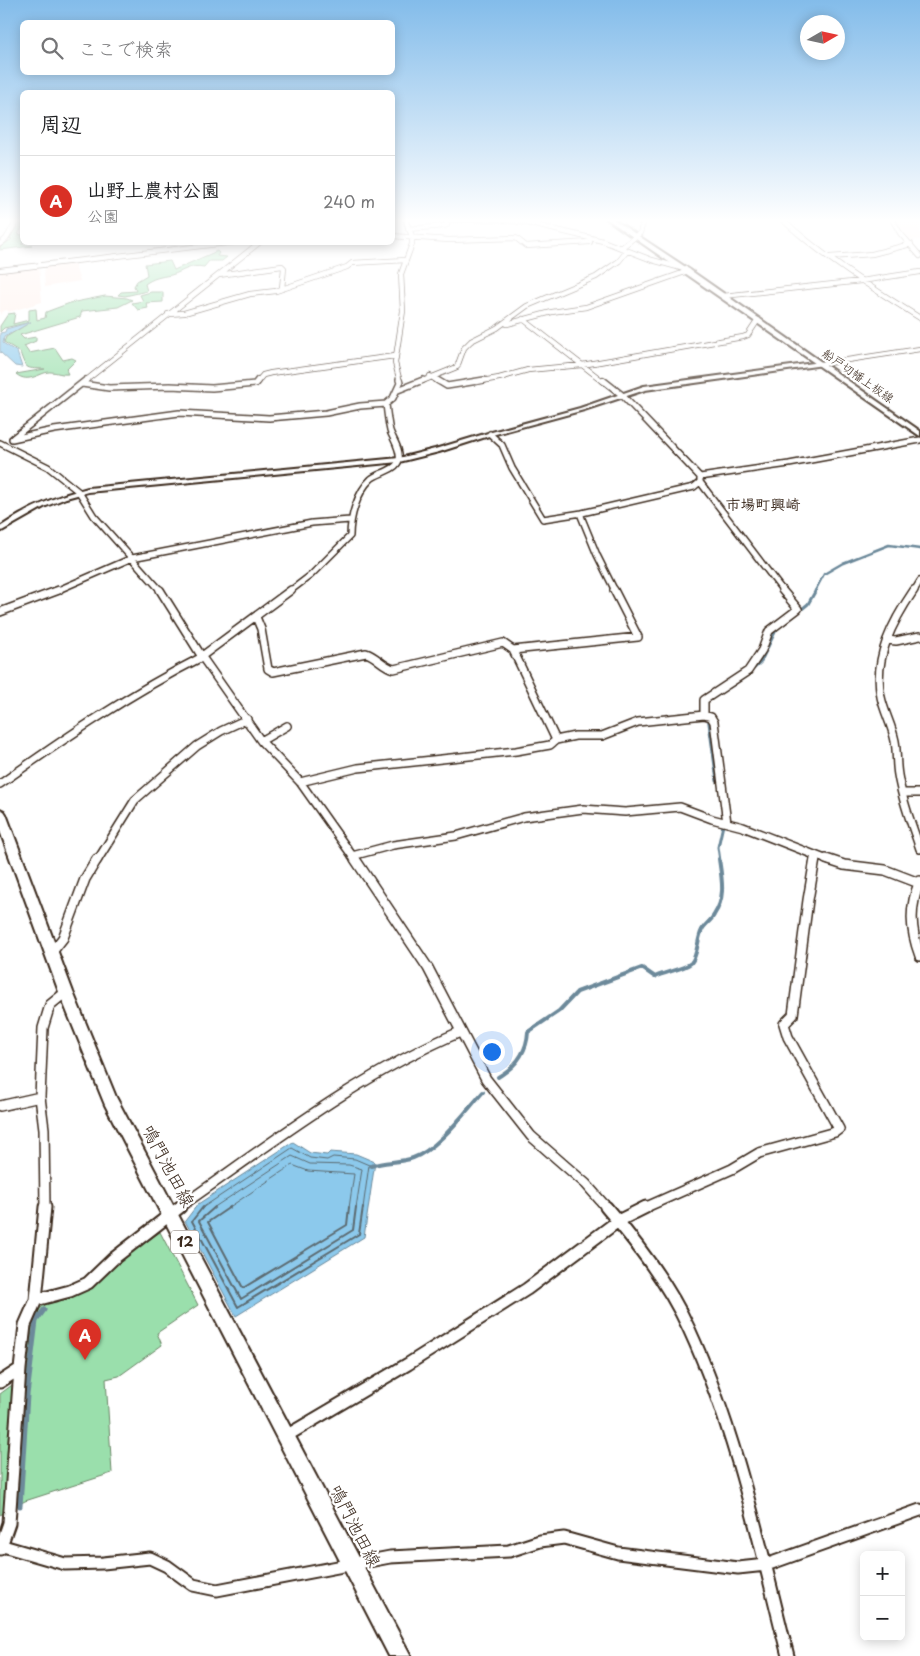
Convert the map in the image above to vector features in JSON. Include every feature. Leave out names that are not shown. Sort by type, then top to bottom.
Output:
[{"type":"main road","name":"船戸切幡上板線","points":[[723,296],[920,434]]},
{"type":"main road","name":"鳴門池田線","points":[[0,814],[66,992],[110,1100],[400,1656]]},
{"type":"street","points":[[1,443],[12,438],[82,384],[191,296]]},
{"type":"street","points":[[168,314],[184,313],[242,296]]},
{"type":"street","points":[[12,438],[54,430],[179,414],[269,418],[326,413],[360,406],[386,404],[398,390],[400,383],[394,363],[403,311],[403,296]]},
{"type":"street","points":[[398,390],[457,367],[466,346],[505,324],[525,307],[551,296]]},
{"type":"street","points":[[505,324],[552,312],[586,307],[615,296]]},
{"type":"street","points":[[886,296],[920,318]]},
{"type":"street","points":[[523,319],[622,395],[681,455],[757,559],[798,609],[769,630],[762,650],[748,670],[704,700],[703,712],[714,722],[727,822]]},
{"type":"street","points":[[430,376],[448,386],[499,378],[528,370],[582,365],[743,337],[748,335],[758,320]]},
{"type":"street","points":[[0,530],[39,506],[79,492],[399,460],[437,451],[490,434],[582,409],[644,388],[920,349]]},
{"type":"street","points":[[82,384],[109,388],[222,387],[255,384],[260,381],[263,375],[271,373],[395,356]]},
{"type":"street","points":[[0,784],[86,724],[202,656],[311,575],[344,542],[351,530],[350,520],[372,479],[396,465],[399,460],[398,450],[390,430],[386,404]]},
{"type":"street","points":[[490,434],[502,445],[512,468],[543,519],[582,513],[694,487],[700,480],[920,440]]},
{"type":"street","points":[[1,443],[48,467],[79,492],[94,516],[171,603],[202,656],[261,740],[300,782],[403,929],[428,968],[460,1032],[486,1078],[531,1136],[586,1184],[618,1221],[664,1284],[689,1328],[711,1382],[740,1466],[788,1656]]},
{"type":"street","points":[[513,650],[638,637],[597,555],[581,516],[582,513]]},
{"type":"street","points":[[0,612],[66,588],[112,565],[132,558],[312,523],[350,520]]},
{"type":"street","points":[[920,581],[897,615],[880,658],[880,694],[895,740],[898,775],[902,794],[920,849]]},
{"type":"street","points":[[256,617],[261,626],[264,656],[268,669],[273,672],[366,653],[376,656],[385,667],[394,668],[503,643],[513,650],[556,740]]},
{"type":"street","points":[[887,640],[896,641],[920,636]]},
{"type":"street","points":[[300,782],[345,771],[424,760],[460,758],[550,745],[556,740],[575,736],[602,736],[638,722],[707,716]]},
{"type":"street","points":[[52,952],[63,938],[85,879],[135,800],[197,746],[221,731],[247,719]]},
{"type":"street","points":[[261,740],[287,726]]},
{"type":"street","points":[[902,794],[920,793]]},
{"type":"street","points":[[352,856],[393,845],[456,836],[524,817],[583,808],[626,812],[680,807],[776,839],[816,856],[844,864],[885,870],[920,882],[913,897],[911,922],[915,944],[920,956]]},
{"type":"street","points":[[286,1436],[408,1364],[527,1289],[618,1221],[671,1195],[732,1169],[759,1153],[839,1129],[788,1037],[784,1024],[793,1015],[808,900],[816,856]]},
{"type":"street","points":[[66,992],[50,1005],[43,1028],[40,1097],[44,1129],[45,1202],[36,1300],[25,1325],[1,1547],[65,1564],[102,1563],[150,1558],[167,1566],[193,1585],[217,1590],[390,1557],[509,1551],[540,1541],[564,1538],[618,1553],[738,1568],[766,1564],[920,1510]]},
{"type":"street","points":[[36,1300],[70,1291],[88,1283],[113,1260],[170,1214],[350,1089],[436,1042],[460,1032]]},
{"type":"street","points":[[0,1106],[40,1097]]},
{"type":"street","points":[[0,1382],[20,1369]]},
{"type":"shaded area","points":[[0,296],[42,296],[42,302],[9,312],[7,310],[3,311],[0,315]]},
{"type":"green space","points":[[104,296],[132,300],[118,307],[82,311],[80,317],[20,335],[24,339],[36,337],[36,341],[24,346],[29,353],[55,348],[63,360],[72,358],[76,360],[66,370],[68,374],[47,372],[35,377],[26,378],[16,374],[45,369],[28,367],[24,363],[20,352],[4,342],[6,337],[31,322],[4,328],[0,332],[0,326],[8,314],[15,313],[13,324],[29,320],[29,310],[36,309],[37,320],[45,318],[46,312],[70,303]]},
{"type":"green space","points":[[141,296],[163,296],[163,302],[146,303],[148,308],[138,310],[132,303],[143,301]]},
{"type":"green space","points":[[160,1232],[198,1305],[157,1333],[162,1345],[119,1376],[106,1379],[112,1473],[25,1501],[0,1515],[0,1394],[27,1374],[33,1321],[38,1310],[46,1304],[68,1299],[94,1287],[117,1262]]},
{"type":"water","points":[[31,322],[4,337],[3,343],[17,352],[22,367],[15,366],[0,352],[0,333],[5,332],[6,329]]},
{"type":"water","points":[[293,1142],[310,1153],[327,1155],[330,1152],[356,1154],[375,1162],[364,1237],[236,1316],[185,1221],[198,1204]]},
{"type":"waterway","points":[[815,591],[824,574],[843,563],[889,545],[920,549]]},
{"type":"waterway","points":[[785,623],[808,604],[816,590]]},
{"type":"waterway","points":[[730,687],[760,663],[776,630]]},
{"type":"waterway","points":[[708,716],[717,781]]},
{"type":"waterway","points":[[720,861],[718,847],[723,825]]},
{"type":"waterway","points":[[498,1077],[515,1064],[523,1052],[528,1032],[559,1011],[577,992],[642,968],[655,977],[691,963],[695,956],[702,930],[713,917],[722,895],[719,859]]},
{"type":"waterway","points":[[371,1166],[408,1160],[432,1147],[451,1129],[483,1092]]},
{"type":"waterway","points":[[20,1506],[27,1395],[36,1321],[44,1310]]},
{"type":"place","name":"山野上農村公園","points":[[85,1360]]},
{"type":"district","name":"市場町興崎","points":[[763,505]]}]
